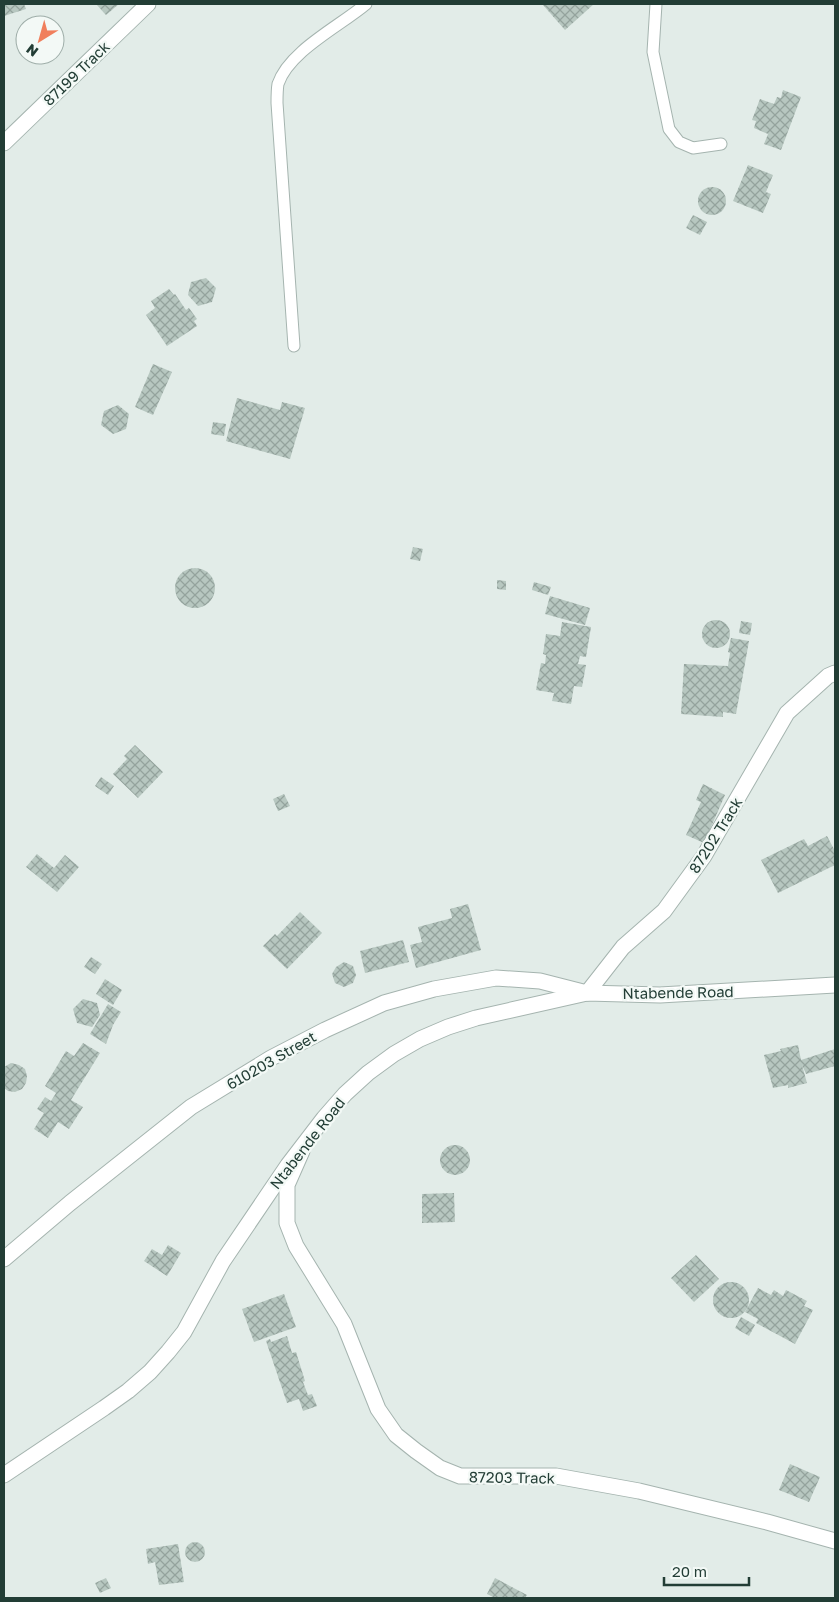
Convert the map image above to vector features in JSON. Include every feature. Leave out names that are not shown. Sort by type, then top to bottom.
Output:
[{"type":"street","name":"87199 Track","points":[[4,143],[148,4]]},
{"type":"street","name":"87202 Track","points":[[586,993],[622,948],[664,911],[704,856],[787,713],[828,676],[835,673]]},
{"type":"street","name":"610203 Street","points":[[4,1259],[70,1203],[191,1107],[271,1058],[325,1030],[384,1003],[434,989],[496,978],[540,981],[586,993]]},
{"type":"street","name":"Ntabende Road","points":[[4,1475],[112,1403],[156,1366],[184,1332],[223,1261],[288,1164],[324,1118],[356,1083],[394,1054],[420,1039],[476,1018],[586,993],[660,995],[835,985]]},
{"type":"street","name":"87203 Track","points":[[305,1143],[288,1185],[287,1223],[296,1246],[344,1324],[378,1409],[396,1435],[416,1451],[440,1468],[460,1476],[556,1476],[639,1491],[767,1522],[835,1541]]},
{"type":"lane","points":[[294,346],[276,103],[278,85],[286,68],[309,46],[366,4]]},
{"type":"lane","points":[[656,4],[653,52],[669,129],[679,142],[693,148],[721,144]]},
{"type":"building","points":[[4,4],[24,4],[26,9],[4,16]]},
{"type":"building","points":[[96,4],[119,4],[106,15]]},
{"type":"building","points":[[544,4],[594,4],[565,30]]},
{"type":"building","points":[[783,90],[801,97],[781,150],[764,144],[768,134],[754,128],[756,121],[752,120],[760,99],[774,104],[777,97],[781,98]]},
{"type":"building","points":[[748,165],[773,175],[766,192],[771,194],[763,213],[733,201]]},
{"type":"building","points":[[712,187],[722,191],[726,201],[722,211],[712,215],[702,211],[698,201],[702,191]]},
{"type":"building","points":[[693,215],[707,222],[700,235],[686,228]]},
{"type":"building","points":[[206,278],[216,288],[212,302],[198,306],[188,295],[191,282]]},
{"type":"building","points":[[169,289],[175,294],[186,310],[189,308],[197,319],[194,321],[197,326],[167,346],[146,315],[155,308],[151,301]]},
{"type":"building","points":[[153,364],[172,372],[153,415],[135,407]]},
{"type":"building","points":[[237,398],[280,410],[282,402],[305,408],[290,459],[226,441]]},
{"type":"building","points":[[118,405],[129,414],[126,429],[113,434],[101,425],[104,411]]},
{"type":"building","points":[[213,422],[226,424],[224,436],[211,434]]},
{"type":"building","points":[[413,547],[423,549],[420,561],[410,559]]},
{"type":"building","points":[[191,568],[199,568],[206,571],[212,577],[215,588],[212,599],[206,605],[199,608],[191,608],[184,605],[178,599],[175,592],[175,584],[178,577],[184,571]]},
{"type":"building","points":[[497,580],[506,581],[506,590],[497,589]]},
{"type":"building","points":[[534,582],[551,587],[548,595],[532,590]]},
{"type":"building","points":[[550,596],[590,608],[585,625],[545,614]]},
{"type":"building","points":[[716,620],[726,624],[730,634],[726,644],[716,648],[706,644],[702,634],[706,624]]},
{"type":"building","points":[[741,621],[752,623],[750,635],[739,633]]},
{"type":"building","points":[[562,622],[591,627],[586,657],[580,656],[578,664],[586,665],[582,687],[574,686],[571,704],[552,701],[554,693],[536,690],[541,663],[545,664],[546,655],[543,654],[546,634],[560,636]]},
{"type":"building","points":[[731,638],[749,641],[736,714],[723,712],[723,717],[681,714],[684,664],[728,666]]},
{"type":"building","points":[[135,745],[163,772],[138,798],[113,774],[127,759],[124,756]]},
{"type":"building","points":[[101,777],[114,786],[108,795],[95,786]]},
{"type":"building","points":[[703,784],[725,795],[704,843],[686,835],[701,802],[696,800]]},
{"type":"building","points":[[284,794],[290,806],[278,811],[273,799]]},
{"type":"building","points":[[827,836],[835,851],[835,865],[778,893],[761,860],[804,839],[808,846]]},
{"type":"building","points":[[37,854],[54,868],[65,855],[79,867],[57,892],[26,867]]},
{"type":"building","points":[[468,904],[481,950],[416,968],[410,945],[422,942],[418,927],[452,918],[450,909]]},
{"type":"building","points":[[300,912],[322,933],[287,969],[263,946],[275,934],[277,936]]},
{"type":"building","points":[[403,940],[409,962],[365,973],[360,951]]},
{"type":"building","points":[[91,957],[102,964],[95,974],[84,967]]},
{"type":"building","points":[[344,962],[353,966],[356,975],[353,983],[344,987],[335,983],[332,974],[336,967]]},
{"type":"building","points":[[105,979],[122,990],[113,1005],[96,994]]},
{"type":"building","points":[[83,999],[97,1003],[100,1015],[92,1027],[77,1023],[73,1009]]},
{"type":"building","points":[[108,1004],[121,1012],[113,1025],[106,1044],[90,1034]]},
{"type":"building","points":[[83,1043],[100,1053],[71,1100],[83,1107],[69,1129],[58,1122],[48,1138],[34,1129],[44,1113],[37,1109],[45,1097],[51,1101],[56,1093],[45,1086],[66,1051],[74,1056]]},
{"type":"building","points":[[798,1045],[801,1060],[835,1049],[835,1066],[806,1074],[802,1065],[807,1083],[788,1088],[788,1085],[773,1088],[764,1055]]},
{"type":"building","points":[[11,1063],[25,1069],[27,1076],[26,1083],[22,1089],[15,1092],[4,1088],[4,1067]]},
{"type":"building","points":[[455,1145],[466,1149],[470,1160],[466,1171],[455,1175],[444,1171],[440,1160],[444,1149]]},
{"type":"building","points":[[454,1193],[455,1222],[422,1223],[422,1194]]},
{"type":"building","points":[[168,1245],[181,1253],[167,1276],[144,1261],[152,1249],[162,1255]]},
{"type":"building","points":[[696,1255],[719,1279],[694,1302],[671,1278]]},
{"type":"building","points":[[731,1282],[744,1287],[749,1300],[744,1313],[731,1318],[718,1313],[713,1300],[718,1287]]},
{"type":"building","points":[[758,1288],[771,1295],[774,1290],[783,1296],[786,1290],[807,1301],[804,1306],[813,1310],[795,1344],[756,1323],[758,1319],[745,1312]]},
{"type":"building","points":[[284,1294],[296,1327],[254,1342],[242,1309]]},
{"type":"building","points":[[741,1317],[755,1325],[749,1336],[735,1328]]},
{"type":"building","points":[[287,1336],[292,1353],[296,1352],[308,1395],[312,1394],[317,1406],[303,1411],[299,1399],[287,1403],[266,1341],[270,1339],[271,1342]]},
{"type":"building","points":[[790,1464],[820,1477],[809,1502],[779,1490]]},
{"type":"building","points":[[195,1542],[202,1545],[205,1552],[202,1559],[195,1562],[188,1559],[185,1552],[188,1545]]},
{"type":"building","points":[[178,1544],[184,1582],[159,1585],[155,1562],[148,1564],[146,1549]]},
{"type":"building","points":[[106,1578],[111,1588],[100,1593],[95,1583]]},
{"type":"building","points":[[495,1578],[527,1595],[525,1598],[495,1598],[487,1594]]}]
